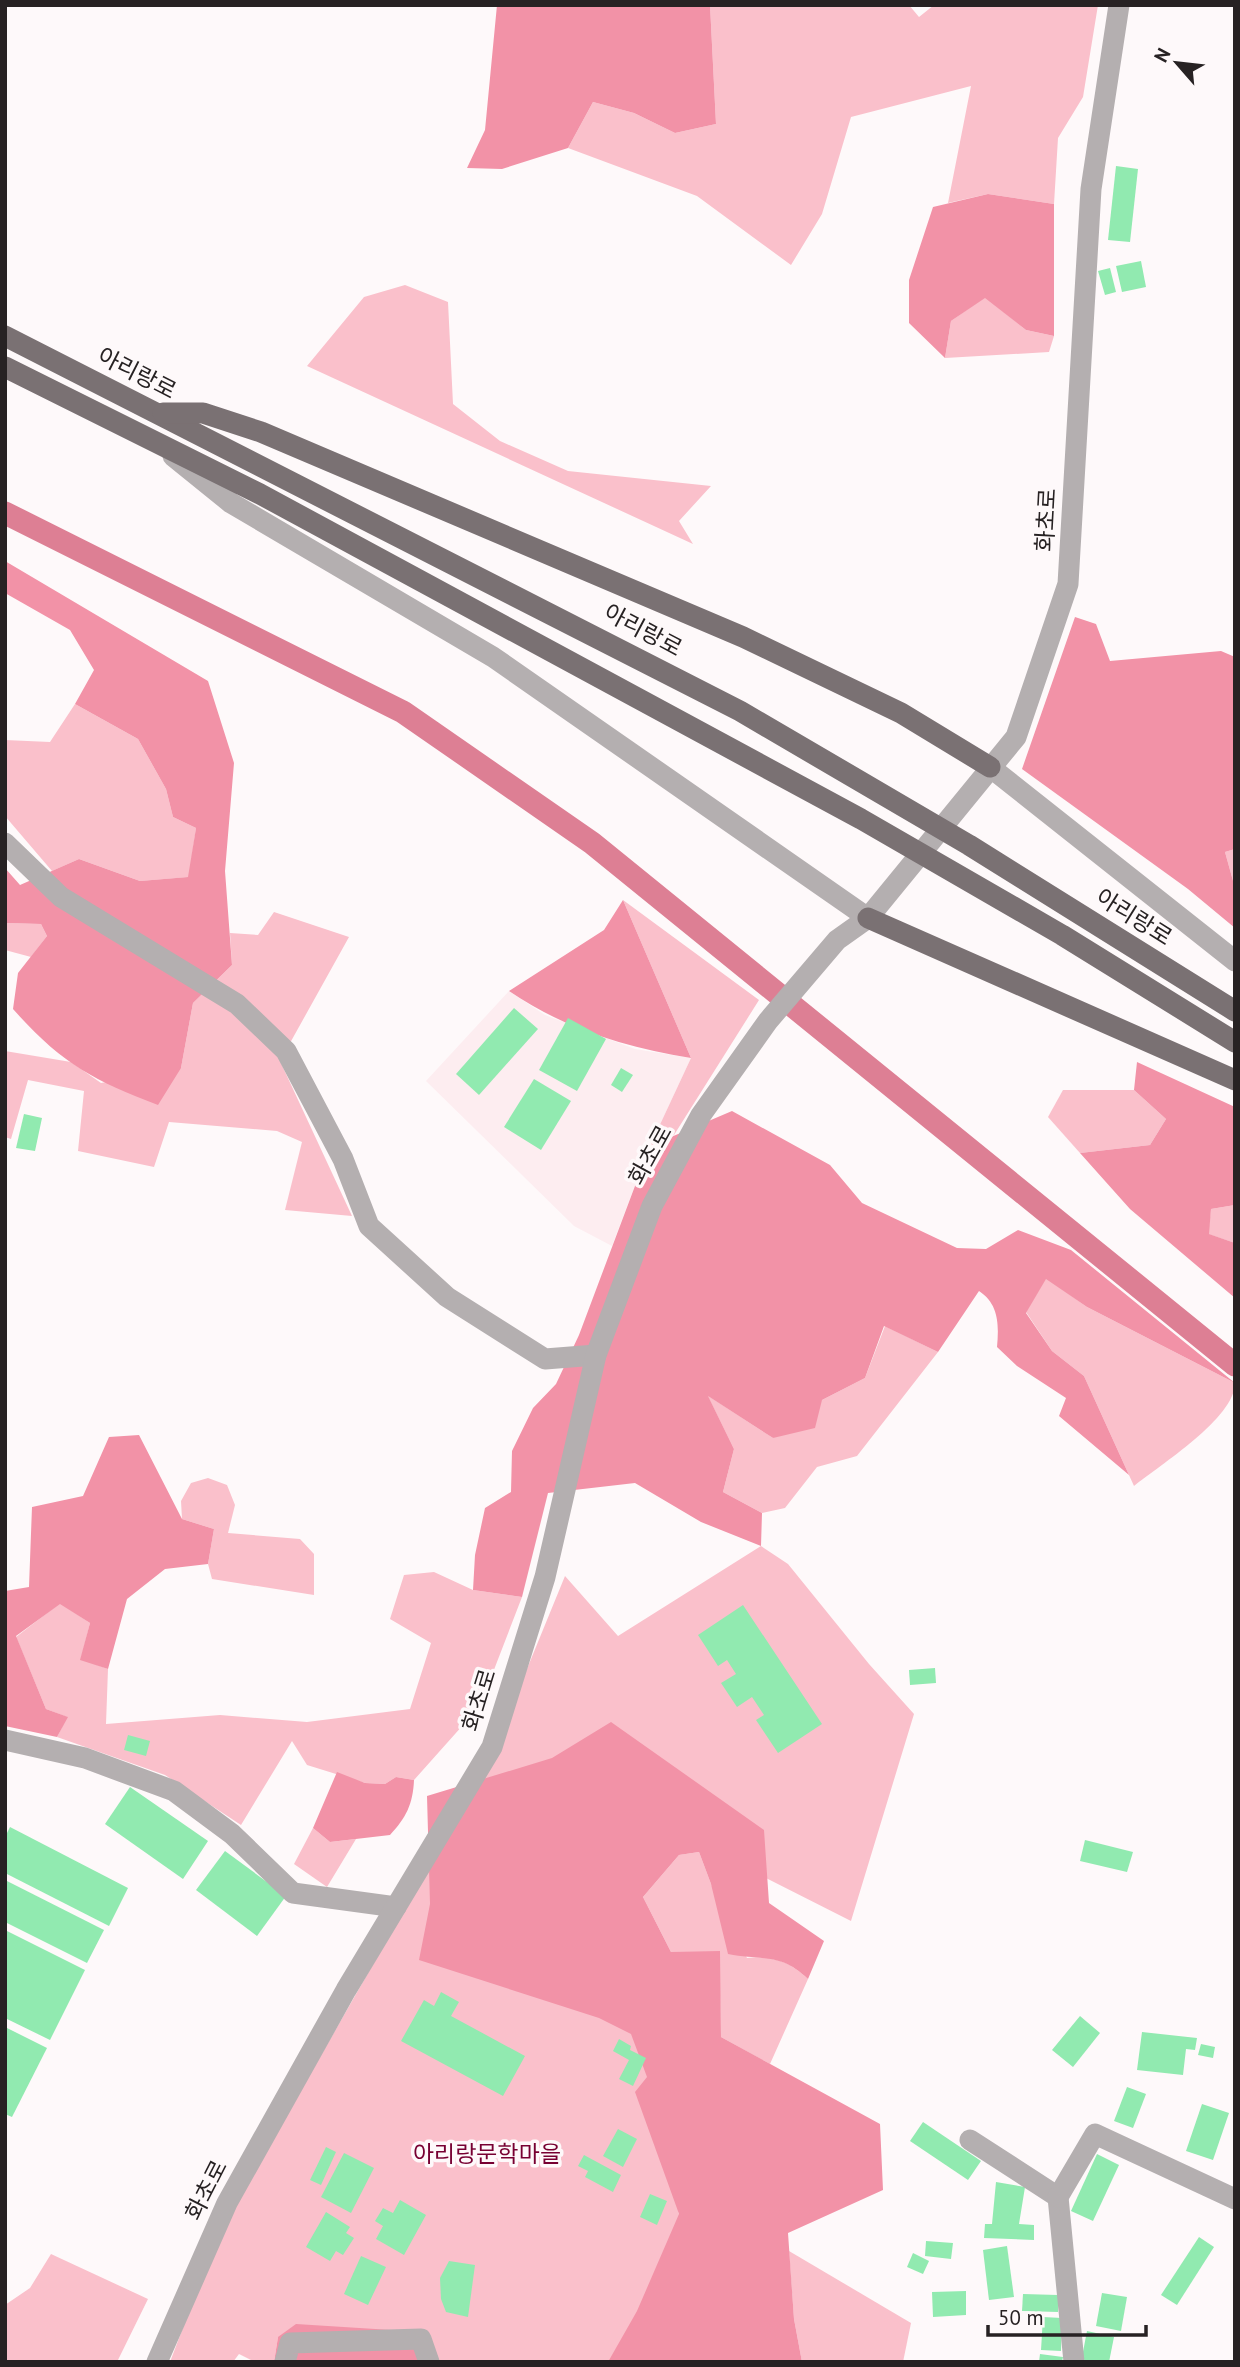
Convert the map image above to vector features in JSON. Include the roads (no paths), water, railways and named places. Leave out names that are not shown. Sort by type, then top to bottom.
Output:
[{"type":"main road","name":"아리랑로","points":[[5,335],[740,710],[969,845],[1235,1011]]},
{"type":"main road","points":[[5,368],[260,494],[861,819],[953,871],[1235,1042]]},
{"type":"main road","points":[[158,413],[203,413],[261,432],[743,637],[901,713],[990,767]]},
{"type":"main road","points":[[868,918],[1235,1080]]},
{"type":"street","name":"화초로","points":[[157,2362],[227,2203],[396,1907],[492,1747],[545,1577],[596,1355],[652,1206],[701,1115],[768,1021],[837,940],[868,918],[1016,737],[1068,584],[1091,189],[1119,5]]},
{"type":"street","points":[[155,442],[231,503],[493,657],[868,918]]},
{"type":"street","points":[[990,767],[1235,961]]},
{"type":"street","points":[[5,843],[61,897],[237,1004],[286,1051],[343,1159],[369,1226],[447,1297],[545,1359],[596,1355]]},
{"type":"street","points":[[5,1740],[85,1758],[174,1791],[232,1834],[293,1893],[396,1907]]},
{"type":"street","points":[[1074,2362],[1058,2197],[1095,2134],[1235,2199]]},
{"type":"street","points":[[970,2140],[1058,2197]]},
{"type":"street","points":[[285,2362],[290,2343],[421,2339],[429,2362]]},
{"type":"waterway","points":[[5,513],[403,712],[592,843],[1235,1365]]},
{"type":"park label","name":"아리랑문학마을","points":[[487,2154]]}]
